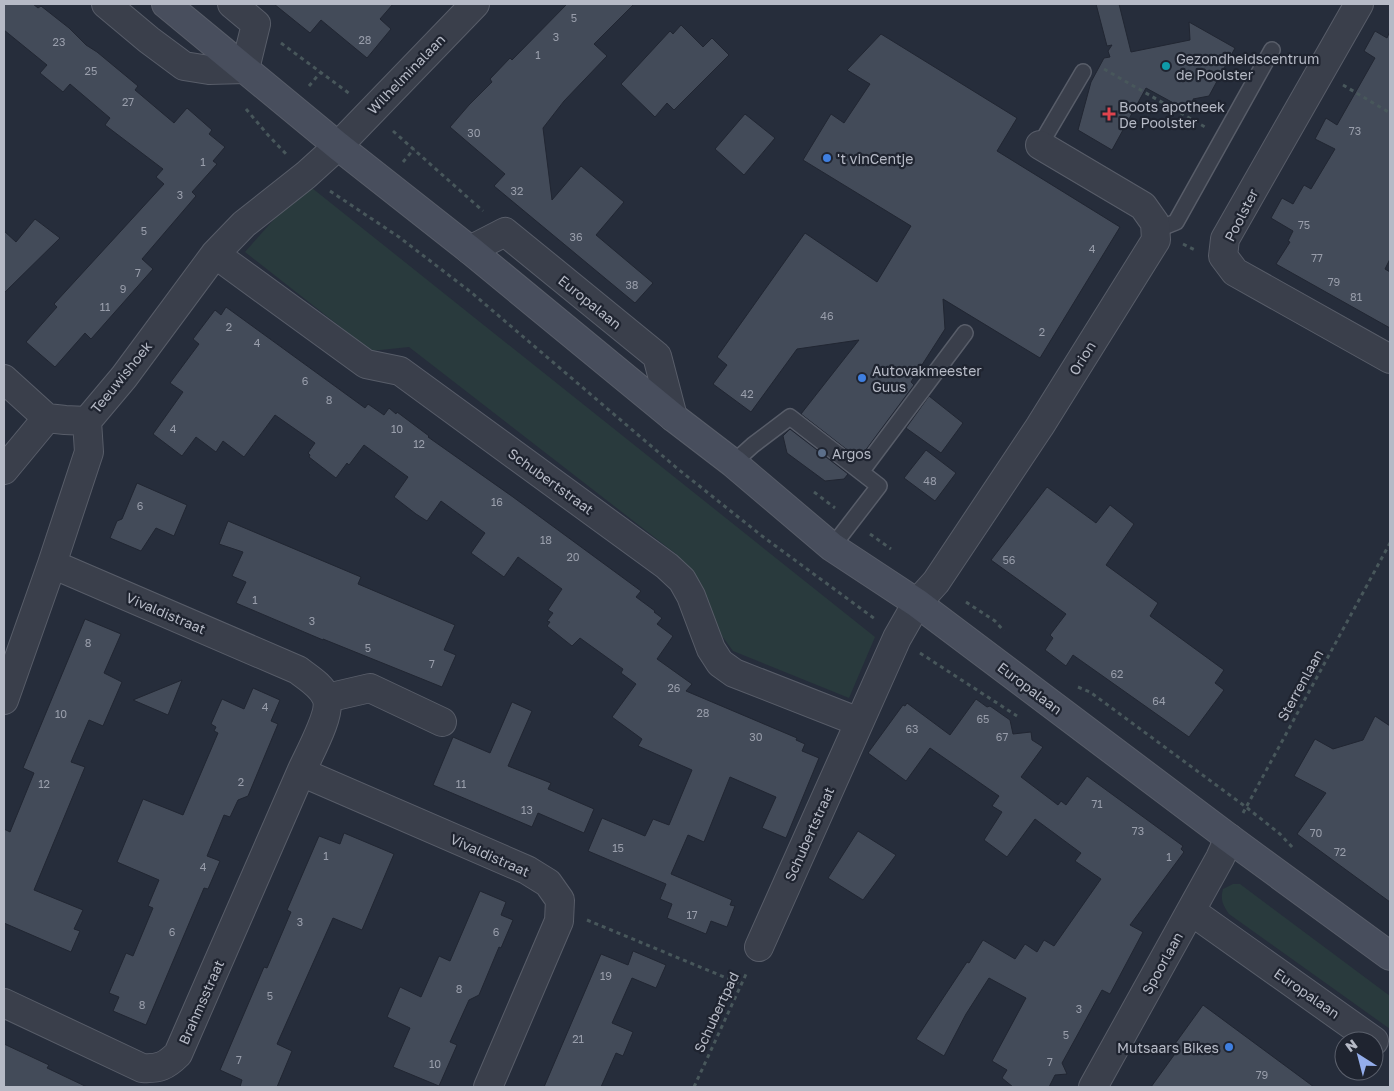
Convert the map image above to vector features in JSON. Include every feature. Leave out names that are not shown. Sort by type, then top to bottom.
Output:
[{"type":"main road","name":"Europalaan","points":[[166,4],[338,146],[470,250],[673,417],[733,463],[832,547],[917,603],[1229,838],[1390,956]]},
{"type":"street","points":[[106,4],[184,66],[209,70],[245,69],[256,24],[232,4]]},
{"type":"street","name":"Wilhelminalaan","points":[[338,146],[476,4]]},
{"type":"street","name":"Poolster","points":[[1359,4],[1225,239],[1223,256],[1235,272],[1390,359]]},
{"type":"street","points":[[1040,145],[1143,206],[1155,222],[1156,235]]},
{"type":"street","name":"Teeuwishoek","points":[[4,700],[89,452],[87,421],[124,377],[214,254],[244,224],[306,175],[338,146]]},
{"type":"street","points":[[470,250],[506,232]]},
{"type":"street","name":"Europalaan","points":[[506,232],[657,356],[673,417]]},
{"type":"street","name":"Orion","points":[[917,603],[936,582],[1040,426],[1156,235]]},
{"type":"street","name":"Schubertstraat","points":[[214,254],[366,364],[400,371],[667,566],[682,580],[691,596],[711,649],[720,663],[734,673],[859,722]]},
{"type":"street","points":[[4,379],[47,418],[87,421]]},
{"type":"street","points":[[4,470],[47,418]]},
{"type":"street","name":"Vivaldistraat","points":[[52,564],[298,670],[318,684],[327,698]]},
{"type":"street","name":"Schubertstraat","points":[[759,946],[859,722],[898,638],[917,603]]},
{"type":"street","points":[[301,772],[327,714],[327,698],[370,688],[442,722]]},
{"type":"street","name":"Vivaldistraat","points":[[301,772],[527,870],[548,883],[560,900],[559,909]]},
{"type":"street","name":"Brahmsstraat","points":[[4,1003],[142,1068],[155,1069],[169,1063],[178,1054],[301,772]]},
{"type":"street","name":"Spoorlaan","points":[[1093,1087],[1229,838]]},
{"type":"street","points":[[488,1087],[559,920],[559,909]]},
{"type":"street","name":"Europalaan","points":[[1190,911],[1360,1031]]},
{"type":"lane","points":[[1156,235],[1176,222],[1272,50]]},
{"type":"lane","points":[[1040,145],[1083,72]]},
{"type":"lane","points":[[861,472],[965,333]]},
{"type":"lane","points":[[733,463],[790,417],[879,486],[832,547]]},
{"type":"path","points":[[256,24],[320,73]]},
{"type":"path","points":[[1083,72],[1100,67],[1224,137]]},
{"type":"path","points":[[1321,72],[1390,112]]},
{"type":"path","points":[[243,106],[306,175],[359,211]]},
{"type":"path","points":[[414,149],[506,232]]},
{"type":"path","points":[[1156,235],[1174,238],[1210,258],[1223,256]]},
{"type":"path","name":"Sterrenlaan","points":[[1229,838],[1390,543]]},
{"type":"path","points":[[1246,807],[1280,834],[1297,852]]},
{"type":"path","points":[[559,909],[741,984]]},
{"type":"path","name":"Schubertpad","points":[[694,1087],[759,946]]},
{"type":"shaded area","points":[[307,184],[875,637],[849,698],[733,651],[719,632],[696,585],[676,554],[409,347],[371,351],[245,252]]},
{"type":"shaded area","points":[[1233,884],[1240,884],[1390,996],[1390,1029],[1229,914],[1223,902],[1222,893],[1223,889]]},
{"type":"building","points":[[4,4],[33,4],[38,8],[41,6],[138,86],[135,90],[174,123],[187,108],[212,130],[209,134],[225,147],[213,161],[217,164],[192,192],[196,196],[142,259],[153,269],[91,339],[85,333],[55,367],[26,342],[57,307],[54,304],[164,184],[156,177],[163,169],[105,125],[110,118],[70,84],[63,92],[40,73],[47,65],[4,30]]},
{"type":"building","points":[[274,4],[393,4],[380,19],[391,29],[367,58],[321,20],[310,33]]},
{"type":"building","points":[[567,4],[634,4],[594,44],[607,56],[564,101],[543,128],[552,200],[581,166],[624,202],[596,235],[653,283],[635,303],[494,186],[505,174],[450,127],[492,82],[490,79],[510,58],[512,60]]},
{"type":"building","points":[[1096,4],[1119,4],[1131,52],[1190,40],[1189,22],[1235,48],[1209,96],[1193,99],[1194,103],[1179,106],[1146,88],[1112,150],[1078,130],[1091,82],[1104,58],[1110,57],[1108,51],[1112,45],[1107,46]]},
{"type":"building","points":[[681,25],[703,47],[712,38],[729,55],[674,110],[667,103],[655,117],[621,84],[670,31],[673,34]]},
{"type":"building","points":[[1375,31],[1387,38],[1390,31],[1390,259],[1385,269],[1390,272],[1390,328],[1276,264],[1290,242],[1288,241],[1293,231],[1271,218],[1282,198],[1293,204],[1304,185],[1311,189],[1335,149],[1315,139],[1326,118],[1337,125],[1375,58],[1364,51]]},
{"type":"building","points":[[881,34],[1017,118],[997,151],[1120,227],[1040,358],[943,299],[945,329],[911,382],[914,385],[859,459],[801,414],[859,340],[797,349],[751,412],[713,384],[727,365],[717,357],[805,233],[877,282],[911,226],[803,160],[831,114],[844,123],[870,84],[847,70]]},
{"type":"building","points":[[745,114],[775,138],[744,175],[715,149]]},
{"type":"building","points":[[35,219],[60,238],[4,293],[4,231],[16,242]]},
{"type":"building","points":[[226,307],[365,408],[368,404],[384,415],[389,408],[396,414],[397,412],[428,437],[641,591],[636,597],[662,618],[657,624],[673,636],[657,659],[692,684],[686,691],[797,738],[796,740],[805,744],[802,751],[819,758],[786,838],[762,828],[776,797],[730,777],[704,842],[688,835],[671,874],[732,900],[730,905],[735,906],[727,927],[711,921],[706,934],[667,918],[672,904],[660,899],[666,884],[588,851],[602,818],[645,836],[653,819],[669,825],[692,770],[638,746],[642,739],[612,717],[636,684],[621,673],[623,669],[580,638],[572,646],[547,626],[550,622],[547,621],[553,613],[548,610],[562,589],[518,557],[504,577],[471,553],[485,533],[441,501],[427,521],[416,514],[394,497],[408,477],[364,445],[349,465],[347,463],[336,478],[309,457],[308,453],[315,443],[275,415],[244,457],[223,441],[216,452],[196,437],[182,456],[153,434],[183,392],[170,383],[199,344],[193,339],[215,310],[221,315]]},
{"type":"building","points":[[929,396],[963,423],[941,453],[906,428]]},
{"type":"building","points":[[790,429],[848,474],[844,479],[825,481],[787,453],[783,436]]},
{"type":"building","points":[[926,450],[956,473],[935,501],[904,478]]},
{"type":"building","points":[[137,483],[187,505],[174,536],[156,528],[141,551],[110,538],[117,521],[122,519]]},
{"type":"building","points":[[1047,487],[1096,523],[1110,505],[1134,524],[1106,565],[1158,603],[1150,616],[1224,670],[1215,683],[1224,690],[1189,737],[1073,655],[1066,666],[1045,650],[1053,638],[1050,635],[1066,614],[991,560]]},
{"type":"building","points":[[228,521],[361,577],[358,584],[455,625],[444,650],[456,655],[442,687],[236,603],[246,582],[232,576],[243,552],[219,544]]},
{"type":"building","points":[[85,619],[121,634],[104,673],[122,682],[103,726],[89,720],[71,762],[85,767],[34,890],[83,910],[74,929],[80,931],[71,952],[4,923],[4,829],[10,832],[34,773],[23,768]]},
{"type":"building","points":[[182,680],[168,715],[133,700]]},
{"type":"building","points":[[253,688],[280,700],[271,721],[278,724],[248,796],[238,800],[230,817],[224,815],[207,856],[220,861],[208,889],[204,888],[146,1025],[113,1011],[119,997],[109,993],[126,953],[133,956],[153,908],[148,906],[159,880],[117,862],[143,799],[183,815],[218,733],[214,731],[216,727],[211,724],[222,699],[244,709]]},
{"type":"building","points":[[976,699],[1010,720],[1013,734],[1031,732],[1032,740],[1043,747],[1021,777],[1058,805],[1061,801],[1066,805],[1087,776],[1183,846],[1181,849],[1184,852],[1130,925],[1143,932],[1110,994],[1102,990],[1062,1063],[1067,1074],[1055,1075],[1049,1087],[1013,1087],[1002,1078],[1007,1070],[992,1061],[1026,998],[989,978],[966,1014],[944,1056],[916,1039],[983,940],[1015,959],[1025,944],[1037,952],[1044,940],[1054,946],[1101,879],[1075,861],[1081,853],[1035,819],[1007,857],[984,840],[1002,812],[992,806],[999,796],[930,748],[906,781],[868,753],[903,705],[905,706],[907,703],[950,735]]},
{"type":"building","points":[[512,702],[532,711],[508,766],[551,783],[548,789],[594,809],[584,833],[538,813],[532,827],[433,785],[453,737],[490,753]]},
{"type":"building","points":[[1375,716],[1390,726],[1390,902],[1297,834],[1326,793],[1294,776],[1315,739],[1333,749],[1363,740]]},
{"type":"building","points":[[858,831],[896,855],[863,900],[828,878]]},
{"type":"building","points":[[344,833],[394,854],[362,930],[333,918],[277,1044],[292,1051],[277,1087],[240,1087],[242,1080],[220,1070],[264,967],[267,968],[291,912],[287,910],[319,836],[340,844]]},
{"type":"building","points":[[480,891],[506,902],[501,915],[513,920],[501,948],[499,947],[479,995],[469,1000],[450,1042],[457,1045],[439,1086],[393,1067],[410,1028],[387,1017],[400,987],[421,997],[439,956],[450,961]]},
{"type":"building","points":[[633,951],[666,965],[656,988],[632,978],[612,1023],[633,1032],[623,1056],[616,1053],[601,1087],[544,1087],[601,954],[628,965]]},
{"type":"building","points":[[1203,1005],[1314,1087],[1151,1087],[1177,1051],[1172,1048]]},
{"type":"building","points":[[4,1044],[49,1065],[47,1068],[87,1087],[4,1087]]},
{"type":"place","name":"Gezondheidscentrum de Poolster","points":[[1166,66]]},
{"type":"place","name":"Boots apotheek De Poolster","points":[[1109,114]]},
{"type":"place","name":"'t vinCentje","points":[[827,158]]},
{"type":"place","name":"Autovakmeester Guus","points":[[862,378]]},
{"type":"place","name":"Argos","points":[[822,453]]},
{"type":"place","name":"Mutsaars Bikes","points":[[1229,1047]]}]
